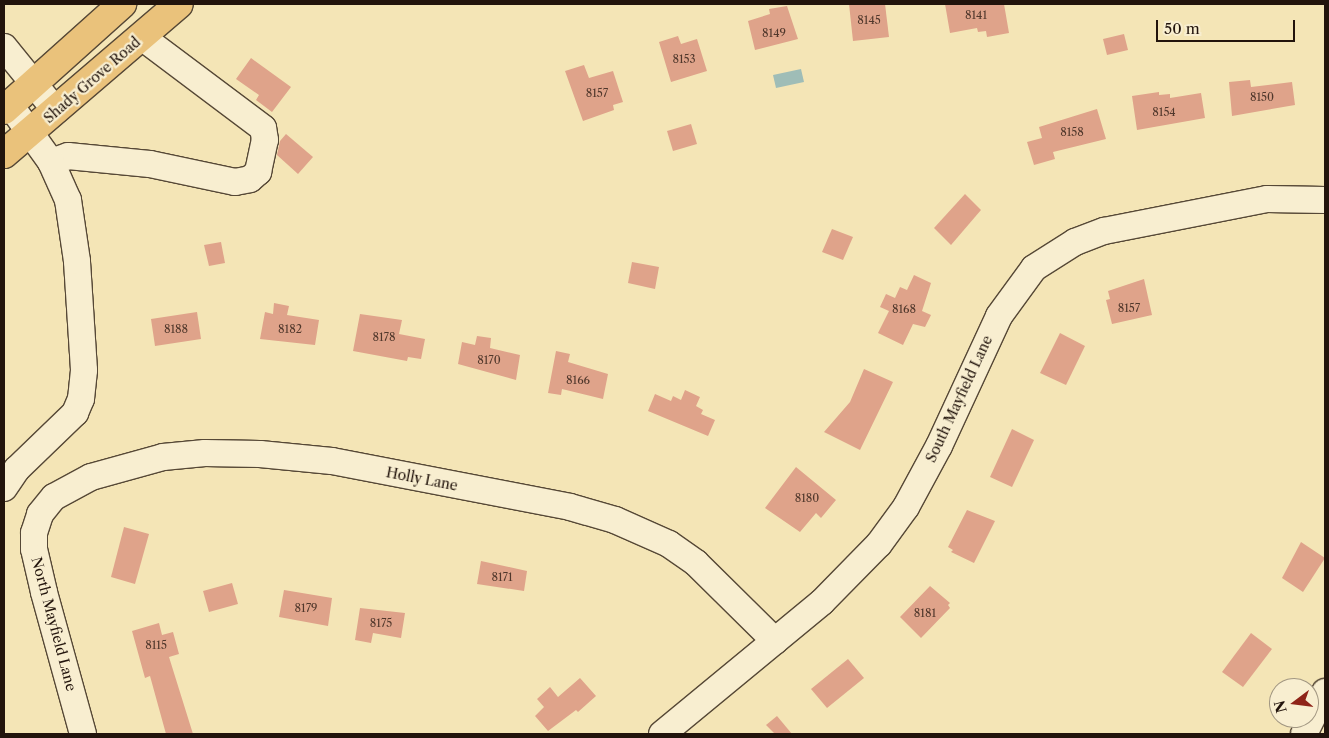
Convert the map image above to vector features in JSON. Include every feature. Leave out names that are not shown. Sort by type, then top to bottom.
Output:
[{"type":"main road","points":[[7,107],[122,4]]},
{"type":"main road","name":"Shady Grove Road","points":[[4,154],[179,4]]},
{"type":"street","points":[[51,162],[68,156],[150,164],[235,182],[250,178],[258,172],[266,140],[263,128],[142,36]]},
{"type":"street","points":[[4,47],[56,111]]},
{"type":"street","points":[[4,488],[17,470],[67,423],[78,406],[82,388],[81,321],[72,221],[63,185],[51,162],[30,132],[7,107]]},
{"type":"street","name":"South Mayfield Lane","points":[[662,734],[849,577],[906,507],[939,446],[999,316],[1034,268],[1075,242],[1104,231],[1267,199],[1325,200]]},
{"type":"street","name":"Holly Lane","points":[[40,514],[54,496],[91,477],[163,458],[204,453],[251,454],[332,462],[570,507],[645,532],[696,563],[775,640]]},
{"type":"street","name":"North Mayfield Lane","points":[[40,514],[34,533],[34,549],[83,734]]},
{"type":"street","points":[[1304,734],[1325,692]]},
{"type":"water","points":[[801,69],[804,82],[776,88],[773,75]]},
{"type":"building","points":[[849,4],[885,4],[889,37],[853,41]]},
{"type":"building","points":[[945,4],[1004,4],[1009,33],[987,37],[986,31],[978,32],[977,28],[950,33]]},
{"type":"building","points":[[787,6],[798,39],[755,50],[748,21],[770,14],[769,9]]},
{"type":"building","points":[[1124,34],[1128,50],[1107,55],[1103,39]]},
{"type":"building","points":[[678,36],[681,44],[697,39],[707,71],[671,82],[659,42]]},
{"type":"building","points":[[251,58],[291,87],[272,112],[256,100],[259,95],[236,79]]},
{"type":"building","points":[[584,65],[589,78],[613,71],[623,102],[613,105],[614,110],[583,121],[565,71]]},
{"type":"building","points":[[1250,80],[1251,87],[1292,82],[1295,105],[1232,116],[1229,82]]},
{"type":"building","points":[[1159,92],[1159,95],[1170,94],[1170,98],[1201,93],[1205,118],[1137,130],[1132,96]]},
{"type":"building","points":[[1097,109],[1106,139],[1053,152],[1055,159],[1034,165],[1027,142],[1042,138],[1039,127]]},
{"type":"building","points":[[691,124],[697,144],[673,151],[667,131]]},
{"type":"building","points":[[286,134],[313,157],[298,174],[277,155],[280,141]]},
{"type":"building","points":[[965,194],[981,210],[951,245],[934,228]]},
{"type":"building","points":[[832,229],[853,237],[843,260],[822,252]]},
{"type":"building","points":[[221,242],[225,263],[209,266],[204,245]]},
{"type":"building","points":[[632,262],[659,267],[655,289],[628,283]]},
{"type":"building","points":[[914,275],[931,283],[922,311],[931,315],[925,327],[913,324],[903,345],[878,333],[889,311],[880,307],[886,294],[895,298],[900,287],[907,290]]},
{"type":"building","points":[[1144,279],[1152,315],[1112,324],[1106,300],[1110,299],[1108,291]]},
{"type":"building","points":[[274,303],[289,306],[287,315],[319,320],[315,345],[260,339],[265,312],[273,314]]},
{"type":"building","points":[[197,312],[201,339],[155,346],[151,319]]},
{"type":"building","points":[[360,314],[402,320],[399,334],[425,339],[421,359],[408,357],[407,361],[353,351]]},
{"type":"building","points":[[1060,333],[1085,346],[1066,385],[1040,373]]},
{"type":"building","points":[[477,336],[491,338],[490,348],[520,355],[516,380],[458,364],[462,342],[475,345]]},
{"type":"building","points":[[556,351],[570,354],[568,362],[608,374],[603,399],[562,389],[561,395],[548,393]]},
{"type":"building","points":[[864,369],[893,382],[860,450],[824,432],[850,402]]},
{"type":"building","points":[[685,390],[700,397],[696,406],[703,410],[701,414],[715,420],[708,436],[648,411],[655,394],[671,401],[673,396],[681,400]]},
{"type":"building","points":[[1012,429],[1034,440],[1012,487],[990,477]]},
{"type":"building","points":[[796,467],[836,500],[821,518],[816,513],[800,532],[765,508]]},
{"type":"building","points":[[967,510],[995,521],[974,563],[951,552],[953,550],[948,547]]},
{"type":"building","points":[[124,527],[149,534],[135,584],[111,577]]},
{"type":"building","points":[[1301,542],[1325,558],[1303,592],[1282,578]]},
{"type":"building","points":[[481,561],[527,571],[524,591],[477,584]]},
{"type":"building","points":[[232,583],[238,604],[209,612],[203,591]]},
{"type":"building","points":[[930,586],[950,603],[948,605],[950,608],[921,638],[900,617]]},
{"type":"building","points":[[284,590],[332,598],[328,626],[279,617]]},
{"type":"building","points":[[360,608],[405,613],[401,638],[373,633],[371,643],[355,640]]},
{"type":"building","points":[[159,623],[162,635],[173,632],[179,654],[169,657],[193,734],[166,734],[150,676],[145,678],[132,631]]},
{"type":"building","points":[[1251,633],[1272,649],[1243,687],[1222,672]]},
{"type":"building","points":[[848,659],[864,678],[827,708],[811,689]]},
{"type":"building","points":[[580,678],[596,696],[578,712],[576,710],[548,731],[535,716],[544,707],[537,699],[550,687],[558,697]]},
{"type":"building","points":[[777,716],[792,734],[775,734],[766,725]]}]
